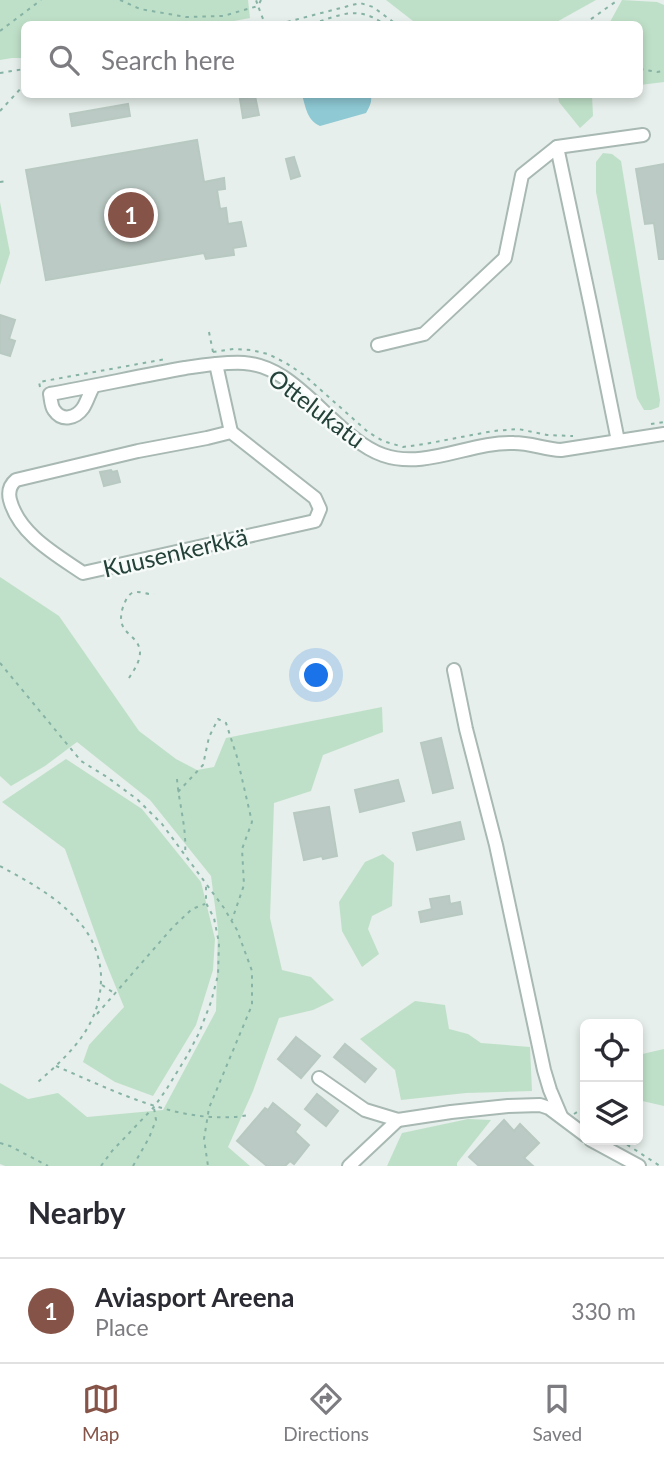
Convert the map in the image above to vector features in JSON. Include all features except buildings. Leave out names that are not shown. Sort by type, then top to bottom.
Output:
[{"type":"street","points":[[378,345],[424,334],[505,257],[522,175],[557,147],[643,135]]},
{"type":"street","points":[[557,147],[618,441]]},
{"type":"street","points":[[215,358],[231,432]]},
{"type":"street","name":"Ottelukatu","points":[[93,387],[215,358],[267,367],[295,385],[364,446],[384,455],[406,459],[515,442],[561,450],[664,434]]},
{"type":"street","name":"Kuusenkerkkä","points":[[231,432],[315,498],[320,509],[315,521],[83,573],[46,548],[14,514],[9,495],[11,484],[16,480],[231,432]]},
{"type":"street","points":[[454,670],[466,729],[496,845],[544,1070],[561,1116]]},
{"type":"street","points":[[319,1078],[365,1110],[398,1119],[508,1106],[540,1105],[549,1108],[580,1131]]},
{"type":"street","points":[[348,1166],[398,1119]]},
{"type":"street","points":[[600,1145],[639,1166]]},
{"type":"path","points":[[0,31],[41,0]]},
{"type":"path","points":[[120,0],[140,9],[186,17],[223,16],[258,6],[261,0]]},
{"type":"path","points":[[256,0],[264,21]]},
{"type":"path","points":[[588,21],[618,0]]},
{"type":"path","points":[[291,21],[360,3],[373,7],[392,21]]},
{"type":"path","points":[[321,21],[346,13],[367,14],[379,21]]},
{"type":"path","points":[[0,73],[21,70]]},
{"type":"path","points":[[643,70],[664,71]]},
{"type":"path","points":[[0,111],[21,88]]},
{"type":"path","points":[[0,182],[8,181]]},
{"type":"path","points":[[209,332],[215,358],[234,349],[268,354],[304,376],[368,432],[383,441],[403,447],[518,429],[547,435],[575,436]]},
{"type":"path","points":[[46,381],[176,358]]},
{"type":"path","points":[[652,424],[664,422]]},
{"type":"path","points":[[129,678],[136,667],[140,648],[122,624],[121,614],[125,601],[137,592],[155,594]]},
{"type":"path","points":[[0,663],[81,761],[138,800],[162,824],[237,930],[252,971],[252,1005],[207,1116],[204,1139],[208,1166]]},
{"type":"path","points":[[178,792],[204,765],[209,737],[218,719],[226,723],[252,822],[242,849],[244,885],[231,921]]},
{"type":"path","points":[[177,779],[186,840],[185,855]]},
{"type":"path","points":[[0,866],[29,882],[58,903],[79,921],[93,943],[100,965],[101,985],[100,1002],[94,1017]]},
{"type":"path","points":[[101,1166],[154,1107],[187,1056],[211,1002],[218,975],[219,943],[214,918],[206,903],[206,884]]},
{"type":"path","points":[[38,1082],[76,1045],[94,1017],[173,927],[192,909],[206,903]]},
{"type":"path","points":[[101,985],[114,993]]},
{"type":"path","points":[[56,1066],[154,1107],[222,1118],[249,1115]]},
{"type":"path","points":[[133,1166],[156,1120],[154,1107]]},
{"type":"path","points":[[0,1143],[48,1166]]},
{"type":"path","points":[[628,1145],[660,1166]]},
{"type":"green space","points":[[0,0],[248,0],[250,18],[234,21],[21,21],[21,58],[0,60]]},
{"type":"green space","points":[[386,0],[596,0],[558,21],[413,21]]},
{"type":"green space","points":[[622,0],[657,2],[664,5],[664,82],[643,85],[643,21],[611,21]]},
{"type":"green space","points":[[558,98],[592,98],[593,116],[580,128]]},
{"type":"green space","points":[[603,153],[612,154],[621,161],[660,400],[659,407],[651,410],[644,410],[637,398],[596,192],[596,162]]},
{"type":"green space","points":[[0,202],[10,253],[0,285]]},
{"type":"green space","points":[[0,577],[59,616],[139,731],[176,759],[197,770],[214,767],[226,738],[382,707],[383,732],[323,755],[311,791],[274,803],[270,918],[282,970],[311,977],[334,1000],[313,1010],[279,1018],[253,1091],[228,1147],[250,1166],[0,1164],[0,1083],[28,1099],[58,1093],[87,1117],[163,1110],[216,1011],[218,929],[211,876],[150,800],[77,742],[45,766],[11,786],[0,776]]},
{"type":"green space","points":[[66,759],[142,809],[201,882],[215,939],[213,970],[196,1025],[153,1096],[115,1082],[83,1062],[89,1045],[124,1007],[65,849],[2,802]]},
{"type":"green space","points":[[383,854],[394,863],[392,906],[372,916],[368,929],[379,954],[362,967],[342,931],[339,902],[365,862]]},
{"type":"green space","points":[[415,1001],[445,1005],[449,1029],[468,1034],[481,1043],[530,1047],[532,1091],[466,1093],[401,1100],[395,1070],[360,1039]]},
{"type":"green space","points":[[664,1049],[664,1106],[643,1101],[643,1054]]},
{"type":"green space","points":[[468,1119],[491,1120],[457,1166],[387,1166],[402,1133]]},
{"type":"water","points":[[303,98],[371,98],[366,113],[320,126],[306,109]]},
{"type":"place","name":"Aviasport Areena","points":[[131,215]]}]
